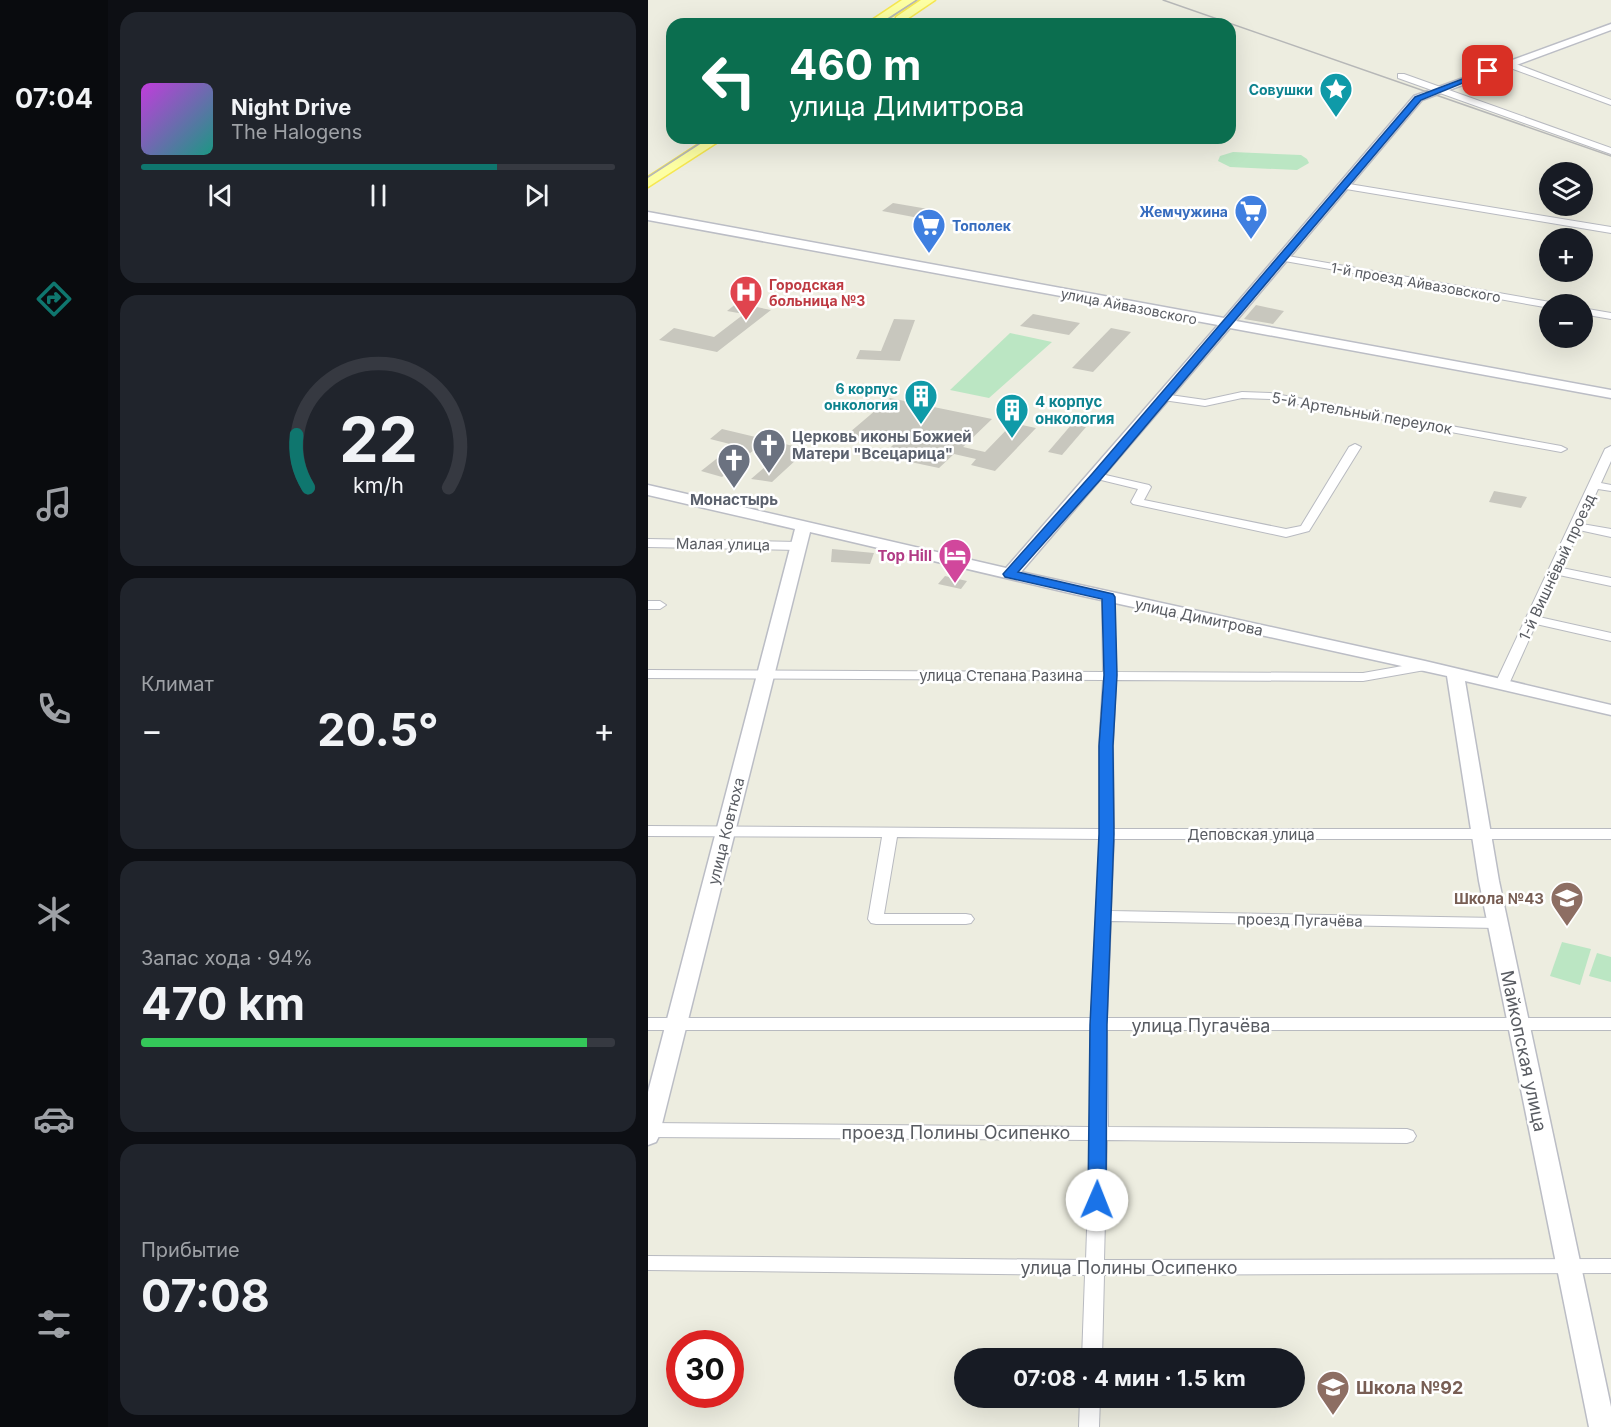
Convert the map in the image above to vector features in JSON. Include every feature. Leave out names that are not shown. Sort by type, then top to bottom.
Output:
[{"type":"main road","points":[[882,18],[910,0]]},
{"type":"main road","points":[[901,18],[929,0]]},
{"type":"main road","points":[[648,169],[686,144]]},
{"type":"main road","points":[[648,183],[708,144]]},
{"type":"street","points":[[1010,574],[1418,98],[1611,27]]},
{"type":"street","points":[[1508,64],[1611,103]]},
{"type":"street","points":[[1401,76],[1611,151]]},
{"type":"street","points":[[1343,186],[1611,230]]},
{"type":"street","name":"улица Айвазовского","points":[[648,216],[1611,394]]},
{"type":"street","name":"1-й проезд Айвазовского","points":[[1282,258],[1539,303]]},
{"type":"street","points":[[1593,313],[1611,316]]},
{"type":"street","name":"5-й Артельный переулок","points":[[1163,397],[1205,403],[1242,395],[1270,396],[1561,449]]},
{"type":"street","points":[[1096,476],[1145,487],[1137,502],[1286,533],[1305,528],[1355,447]]},
{"type":"street","name":"1-й Вишнёвый проезд","points":[[1502,684],[1611,449]]},
{"type":"street","points":[[1594,485],[1611,488]]},
{"type":"street","name":"улица Димитрова","points":[[648,490],[1108,597],[1425,666],[1611,710]]},
{"type":"street","name":"улица Ковтюха","points":[[648,1132],[804,526]]},
{"type":"street","points":[[1575,526],[1611,534]]},
{"type":"street","name":"Малая улица","points":[[648,543],[798,546]]},
{"type":"street","points":[[1555,570],[1611,582]]},
{"type":"street","points":[[1092,1348],[1099,1132],[1099,1025],[1107,834],[1106,746],[1110,675],[1108,597]]},
{"type":"street","points":[[1532,619],[1611,637]]},
{"type":"street","name":"улица Степана Разина","points":[[648,674],[1363,677],[1425,666]]},
{"type":"street","name":"Майкопская улица","points":[[1455,673],[1480,833],[1497,923],[1602,1427]]},
{"type":"street","name":"Деповская улица","points":[[648,831],[1611,834]]},
{"type":"street","points":[[890,833],[876,919],[966,919]]},
{"type":"street","name":"проезд Пугачёва","points":[[1103,916],[1497,923]]},
{"type":"street","name":"улица Пугачёва","points":[[648,1024],[1611,1024]]},
{"type":"street","name":"проезд Полины Осипенко","points":[[648,1132],[1099,1132],[1407,1136]]},
{"type":"street","name":"улица Полины Осипенко","points":[[648,1263],[1096,1268],[1611,1266]]},
{"type":"street","points":[[1089,1427],[1090,1408]]},
{"type":"green space","points":[[1233,152],[1301,155],[1309,163],[1297,170],[1230,167],[1218,161],[1220,156]]},
{"type":"green space","points":[[1010,333],[1052,342],[989,398],[950,390]]},
{"type":"green space","points":[[1562,942],[1591,949],[1580,985],[1550,976]]},
{"type":"green space","points":[[1597,953],[1611,957],[1611,982],[1589,976]]},
{"type":"building","points":[[893,203],[934,210],[924,219],[882,211]]},
{"type":"building","name":"Городская больница №3","points":[[737,303],[771,310],[717,352],[659,340],[674,328],[714,337],[744,314],[727,311]]},
{"type":"building","points":[[1256,305],[1284,311],[1273,324],[1244,319]]},
{"type":"building","points":[[1033,314],[1080,323],[1069,335],[1020,326]]},
{"type":"building","points":[[894,319],[915,320],[900,361],[856,359],[860,350],[881,351]]},
{"type":"building","points":[[1111,328],[1131,332],[1093,372],[1072,368]]},
{"type":"building","points":[[890,398],[992,419],[963,447],[985,452],[1013,423],[1036,428],[995,471],[971,465],[976,459],[954,454],[939,468],[882,456],[902,436],[876,430],[864,442],[843,438]]},
{"type":"building","points":[[1072,424],[1086,427],[1062,455],[1048,452]]},
{"type":"building","points":[[722,429],[814,451],[802,461],[797,459],[772,482],[751,479],[779,455],[755,449],[722,477],[701,471],[734,445],[710,439]]},
{"type":"building","points":[[1494,491],[1527,497],[1521,508],[1489,502]]},
{"type":"building","points":[[832,549],[874,553],[870,564],[831,562]]},
{"type":"building","name":"Top Hill","points":[[945,576],[967,581],[961,589],[938,584]]},
{"type":"tram line","points":[[889,18],[917,0]]},
{"type":"tram line","points":[[1163,0],[1215,18]]},
{"type":"tram line","points":[[1236,25],[1611,156]]},
{"type":"tram line","points":[[648,177],[699,144]]},
{"type":"place","name":"Совушки","points":[[1336,118]]},
{"type":"place","name":"Жемчужина","points":[[1251,240]]},
{"type":"place","name":"Тополек","points":[[929,254]]},
{"type":"place","name":"Городская больница №3","points":[[746,321]]},
{"type":"place","name":"6 корпус онкология","points":[[921,425]]},
{"type":"place","name":"4 корпус онкология","points":[[1012,439]]},
{"type":"place","name":"Церковь иконы Божией Матери \"Всецарица\"","points":[[769,474]]},
{"type":"place","name":"Монастырь","points":[[734,489]]},
{"type":"place","name":"Top Hill","points":[[955,584]]},
{"type":"place","name":"Школа №43","points":[[1567,927]]},
{"type":"place","name":"Школа №92","points":[[1333,1416]]},
{"type":"route","points":[[1097,1200],[1099,1025],[1107,834],[1106,746],[1110,675],[1108,597],[1010,574],[1418,98],[1488,71]]}]
